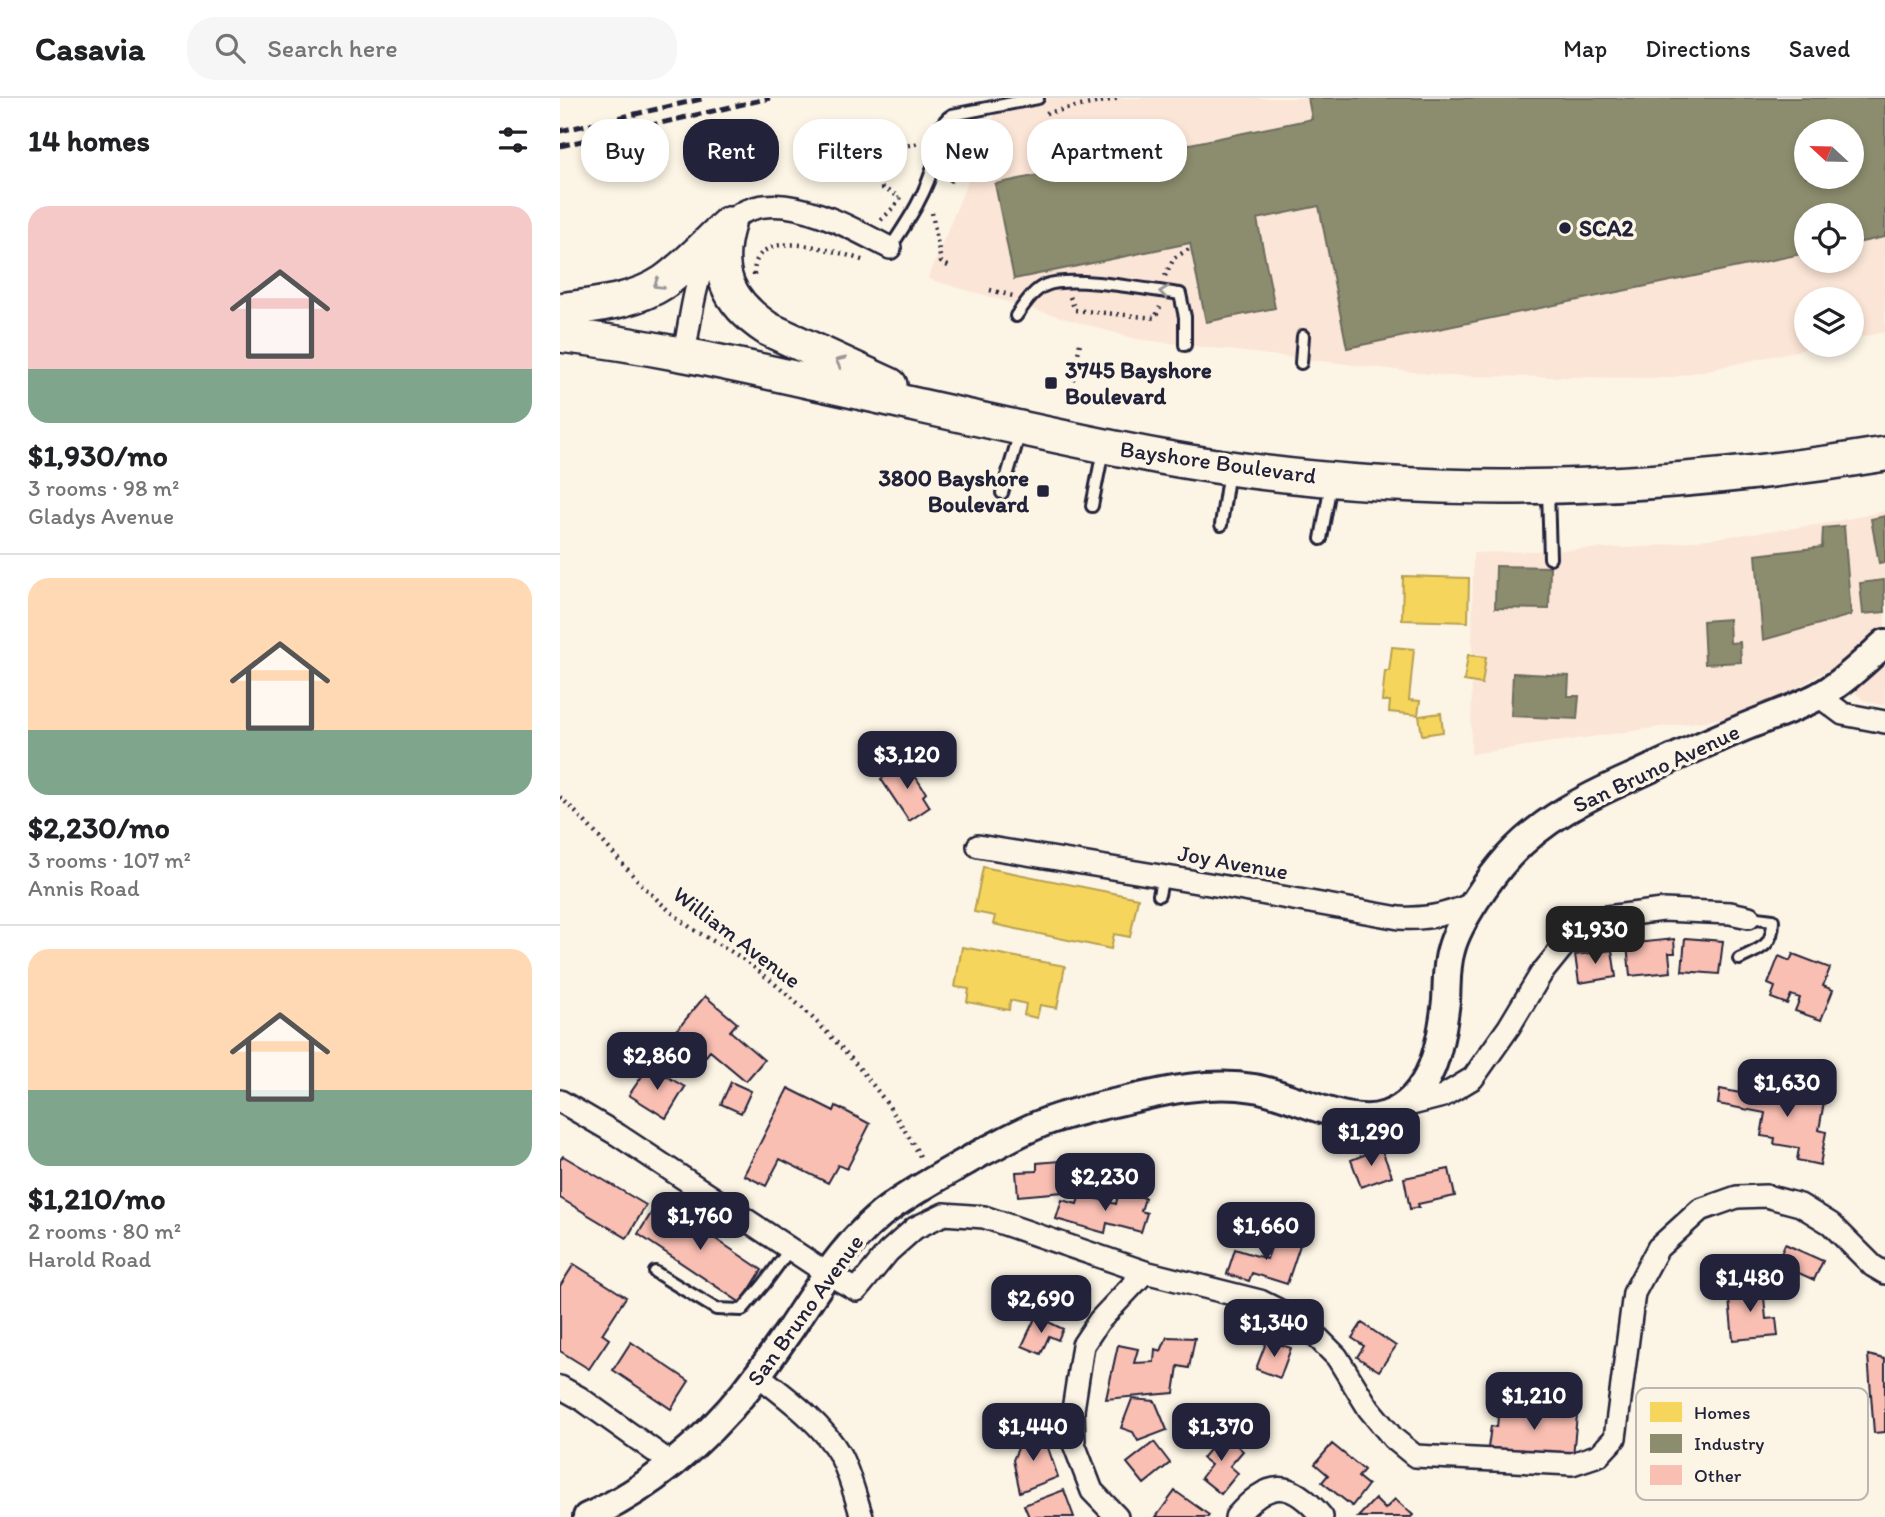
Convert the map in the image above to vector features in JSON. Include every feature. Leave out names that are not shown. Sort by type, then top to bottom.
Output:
[{"type":"main road","points":[[560,310],[599,304],[647,291],[664,281],[728,224]]},
{"type":"main road","points":[[728,224],[723,242],[722,263],[727,284],[736,303],[750,317],[768,329],[946,411]]},
{"type":"main road","name":"Bayshore Boulevard","points":[[560,335],[684,354],[1104,445],[1230,468],[1332,479],[1440,486],[1548,488],[1692,481],[1885,454]]},
{"type":"street","points":[[684,354],[706,256],[715,239],[728,224],[746,212],[769,206],[790,205],[810,210],[881,253]]},
{"type":"street","name":"San Bruno Avenue","points":[[587,1517],[637,1488],[671,1462],[729,1410],[758,1375],[828,1274],[876,1218],[932,1180],[1042,1123],[1170,1090],[1216,1086],[1254,1088],[1364,1120],[1385,1116],[1404,1105],[1428,1078],[1440,1040],[1451,949],[1457,932],[1492,877],[1512,853],[1569,807],[1717,738],[1819,696],[1885,643]]},
{"type":"street","points":[[1819,696],[1843,714],[1885,722]]},
{"type":"street","name":"Joy Avenue","points":[[978,846],[1161,886],[1399,918],[1436,916],[1476,902]]},
{"type":"street","points":[[1404,1105],[1443,1096],[1473,1078],[1509,1027],[1541,974],[1570,938],[1599,918],[1663,910],[1749,916]]},
{"type":"street","points":[[560,1101],[618,1135],[828,1274],[857,1290],[888,1252],[915,1227],[944,1214],[984,1217],[1145,1272],[1260,1301],[1309,1329],[1337,1357],[1369,1409],[1393,1438],[1415,1456],[1572,1464],[1599,1455],[1615,1438],[1634,1293],[1658,1248],[1700,1210],[1737,1197],[1766,1196],[1800,1205],[1831,1224],[1881,1274]]},
{"type":"street","points":[[1117,1517],[1092,1491],[1074,1444],[1073,1410],[1083,1345],[1099,1321],[1145,1272]]},
{"type":"street","points":[[758,1375],[800,1409],[830,1441],[847,1471],[862,1517]]},
{"type":"street","points":[[560,1387],[671,1462]]},
{"type":"street","points":[[1236,1517],[1261,1492],[1273,1487],[1301,1497],[1322,1517]]},
{"type":"lane","points":[[881,253],[915,209],[940,161],[939,135],[945,119],[952,115],[1038,98]]},
{"type":"lane","points":[[1016,316],[1030,297],[1043,286],[1064,280],[1180,294],[1185,317],[1185,345]]},
{"type":"lane","points":[[1301,363],[1303,336]]},
{"type":"lane","points":[[1002,493],[1021,428]]},
{"type":"lane","points":[[1092,506],[1104,445]]},
{"type":"lane","points":[[1221,524],[1230,468]]},
{"type":"lane","points":[[1321,539],[1332,479]]},
{"type":"lane","points":[[1548,488],[1550,558]]},
{"type":"lane","points":[[1739,959],[1766,946],[1773,936],[1773,920],[1749,916]]},
{"type":"lane","points":[[654,1272],[716,1309],[742,1310],[790,1249]]},
{"type":"path","points":[[882,227],[880,221],[900,197],[882,188],[877,152],[920,142]]},
{"type":"path","points":[[934,209],[931,215],[941,262],[950,267]]},
{"type":"path","points":[[757,287],[754,265],[764,252],[780,245],[795,244],[836,251],[871,263],[881,253]]},
{"type":"path","points":[[1164,281],[1174,258],[1189,249]]},
{"type":"path","points":[[1067,291],[1075,310],[1086,312],[1155,318],[1162,302]]},
{"type":"path","points":[[1084,319],[1086,312]]},
{"type":"path","points":[[1070,394],[1080,343]]},
{"type":"path","name":"William Avenue","points":[[560,797],[663,904],[698,933],[751,965],[840,1046],[873,1084],[905,1128],[932,1180]]},
{"type":"shaded area","name":"SCA2","points":[[1034,98],[1885,98],[1885,332],[1864,336],[1864,287],[1794,287],[1794,351],[1669,378],[1447,376],[1136,339],[928,279],[967,182],[1013,182],[1013,119],[993,119],[998,106]]},
{"type":"shaded area","points":[[1885,511],[1885,706],[1863,700],[1829,669],[1792,691],[1732,717],[1471,754],[1473,553],[1647,547],[1823,524]]},
{"type":"building: Homes","points":[[1403,576],[1469,578],[1468,622],[1402,620]]},
{"type":"building: Homes","points":[[1392,647],[1414,649],[1409,700],[1420,701],[1418,715],[1389,712],[1390,701],[1382,701],[1385,671],[1389,671]]},
{"type":"building: Homes","points":[[1468,655],[1486,657],[1482,684],[1464,681]]},
{"type":"building: Homes","points":[[1441,713],[1443,732],[1422,735],[1419,716]]},
{"type":"building: Homes","points":[[983,867],[1138,898],[1130,937],[1114,934],[1111,949],[993,924],[995,916],[974,912]]},
{"type":"building: Homes","points":[[962,947],[1065,966],[1057,1008],[1040,1005],[1037,1018],[1024,1015],[1026,1004],[1010,1000],[1009,1010],[967,1002],[969,989],[955,987]]},
{"type":"building: Industry","name":"SCA2","points":[[1308,98],[1885,98],[1885,237],[1864,241],[1864,203],[1794,203],[1794,255],[1347,348],[1319,206],[1257,219],[1275,308],[1206,322],[1190,243],[1014,279],[995,184],[1027,177],[1027,182],[1187,182],[1187,145],[1312,119]]},
{"type":"building: Industry","points":[[1885,516],[1885,562],[1879,563],[1871,519]]},
{"type":"building: Industry","points":[[1844,526],[1851,615],[1763,640],[1756,555],[1822,547],[1823,528]]},
{"type":"building: Industry","points":[[1496,566],[1550,567],[1549,609],[1495,608]]},
{"type":"building: Industry","points":[[1884,580],[1885,612],[1863,614],[1860,583]]},
{"type":"building: Industry","points":[[1729,619],[1730,643],[1740,642],[1741,662],[1705,664],[1703,621]]},
{"type":"building: Industry","points":[[1513,673],[1569,676],[1568,696],[1579,696],[1577,719],[1511,716]]},
{"type":"building: Other","points":[[906,762],[926,793],[923,796],[930,807],[909,821],[881,779]]},
{"type":"building: Other","points":[[1685,938],[1723,941],[1719,974],[1682,971]]},
{"type":"building: Other","points":[[1674,939],[1675,953],[1669,953],[1671,972],[1630,976],[1627,944]]},
{"type":"building: Other","points":[[1612,950],[1616,977],[1579,983],[1575,955]]},
{"type":"building: Other","points":[[1793,954],[1830,968],[1823,986],[1833,990],[1821,1020],[1795,1011],[1800,998],[1791,995],[1787,1004],[1771,998],[1775,987],[1768,984],[1779,956],[1790,961]]},
{"type":"building: Other","points":[[705,996],[737,1023],[730,1031],[764,1060],[746,1081],[710,1051],[706,1056],[676,1031]]},
{"type":"building: Other","points":[[649,1066],[685,1087],[666,1118],[629,1095]]},
{"type":"building: Other","points":[[731,1082],[751,1091],[741,1113],[721,1104]]},
{"type":"building: Other","points":[[1768,1086],[1825,1096],[1819,1130],[1826,1132],[1820,1165],[1797,1160],[1799,1148],[1774,1144],[1775,1138],[1761,1136],[1765,1113],[1718,1104],[1720,1089],[1765,1098]]},
{"type":"building: Other","points":[[788,1088],[834,1111],[836,1106],[870,1124],[847,1169],[838,1165],[828,1183],[780,1159],[766,1186],[744,1175]]},
{"type":"building: Other","points":[[1381,1148],[1392,1176],[1361,1187],[1351,1160]]},
{"type":"building: Other","points":[[563,1156],[646,1205],[627,1238],[560,1198],[560,1160]]},
{"type":"building: Other","points":[[1060,1161],[1063,1192],[1018,1196],[1016,1172],[1037,1171],[1037,1163]]},
{"type":"building: Other","points":[[1449,1169],[1455,1196],[1418,1204],[1419,1207],[1410,1209],[1404,1178]]},
{"type":"building: Other","points":[[1119,1190],[1145,1198],[1141,1211],[1147,1213],[1141,1232],[1107,1223],[1105,1233],[1056,1219],[1062,1200],[1077,1204],[1080,1194],[1116,1204]]},
{"type":"building: Other","points":[[659,1201],[762,1270],[741,1303],[638,1234]]},
{"type":"building: Other","points":[[1275,1236],[1300,1245],[1287,1284],[1252,1273],[1249,1281],[1227,1274],[1235,1249],[1267,1259]]},
{"type":"building: Other","points":[[1785,1244],[1823,1261],[1814,1280],[1777,1263]]},
{"type":"building: Other","points":[[574,1264],[626,1297],[602,1334],[609,1339],[589,1369],[560,1351],[560,1286]]},
{"type":"building: Other","points":[[1763,1286],[1766,1319],[1776,1318],[1778,1336],[1733,1340],[1728,1289]]},
{"type":"building: Other","points":[[1036,1316],[1063,1329],[1058,1340],[1049,1336],[1041,1354],[1022,1346]]},
{"type":"building: Other","points":[[1362,1323],[1396,1346],[1379,1371],[1357,1357],[1364,1346],[1352,1338]]},
{"type":"building: Other","points":[[1167,1337],[1195,1338],[1189,1368],[1178,1366],[1174,1393],[1106,1399],[1118,1345],[1138,1349],[1134,1363],[1154,1362],[1155,1349],[1161,1351]]},
{"type":"building: Other","points":[[1267,1340],[1291,1348],[1280,1378],[1256,1369]]},
{"type":"building: Other","points":[[631,1342],[689,1381],[671,1409],[613,1370]]},
{"type":"building: Other","points":[[1868,1355],[1885,1359],[1885,1432],[1874,1433]]},
{"type":"building: Other","points":[[1132,1399],[1155,1401],[1167,1430],[1138,1441],[1133,1432],[1121,1428]]},
{"type":"building: Other","points":[[1499,1407],[1577,1415],[1573,1456],[1488,1448],[1491,1426],[1497,1427]]},
{"type":"building: Other","points":[[1223,1433],[1243,1451],[1230,1466],[1238,1473],[1221,1494],[1201,1478],[1211,1465],[1202,1458]]},
{"type":"building: Other","points":[[1033,1435],[1034,1438],[1044,1436],[1058,1477],[1020,1492],[1013,1460],[1019,1446],[1017,1440]]},
{"type":"building: Other","points":[[1154,1442],[1170,1463],[1144,1484],[1127,1463]]},
{"type":"building: Other","points":[[1332,1444],[1364,1470],[1358,1477],[1368,1485],[1352,1506],[1322,1482],[1328,1475],[1315,1464]]},
{"type":"building: Other","points":[[1064,1490],[1074,1517],[1029,1517],[1024,1505]]},
{"type":"building: Other","points":[[1175,1491],[1209,1515],[1208,1517],[1156,1517]]},
{"type":"building: Other","points":[[1375,1499],[1385,1509],[1395,1499],[1413,1515],[1358,1517]]},
{"type":"railway","points":[[560,131],[706,98]]},
{"type":"railway","points":[[560,146],[770,98]]},
{"type":"place","name":"SCA2","points":[[1565,228]]},
{"type":"place","name":"3745 Bayshore Boulevard","points":[[1051,383]]},
{"type":"place","name":"3800 Bayshore Boulevard","points":[[1043,491]]}]
